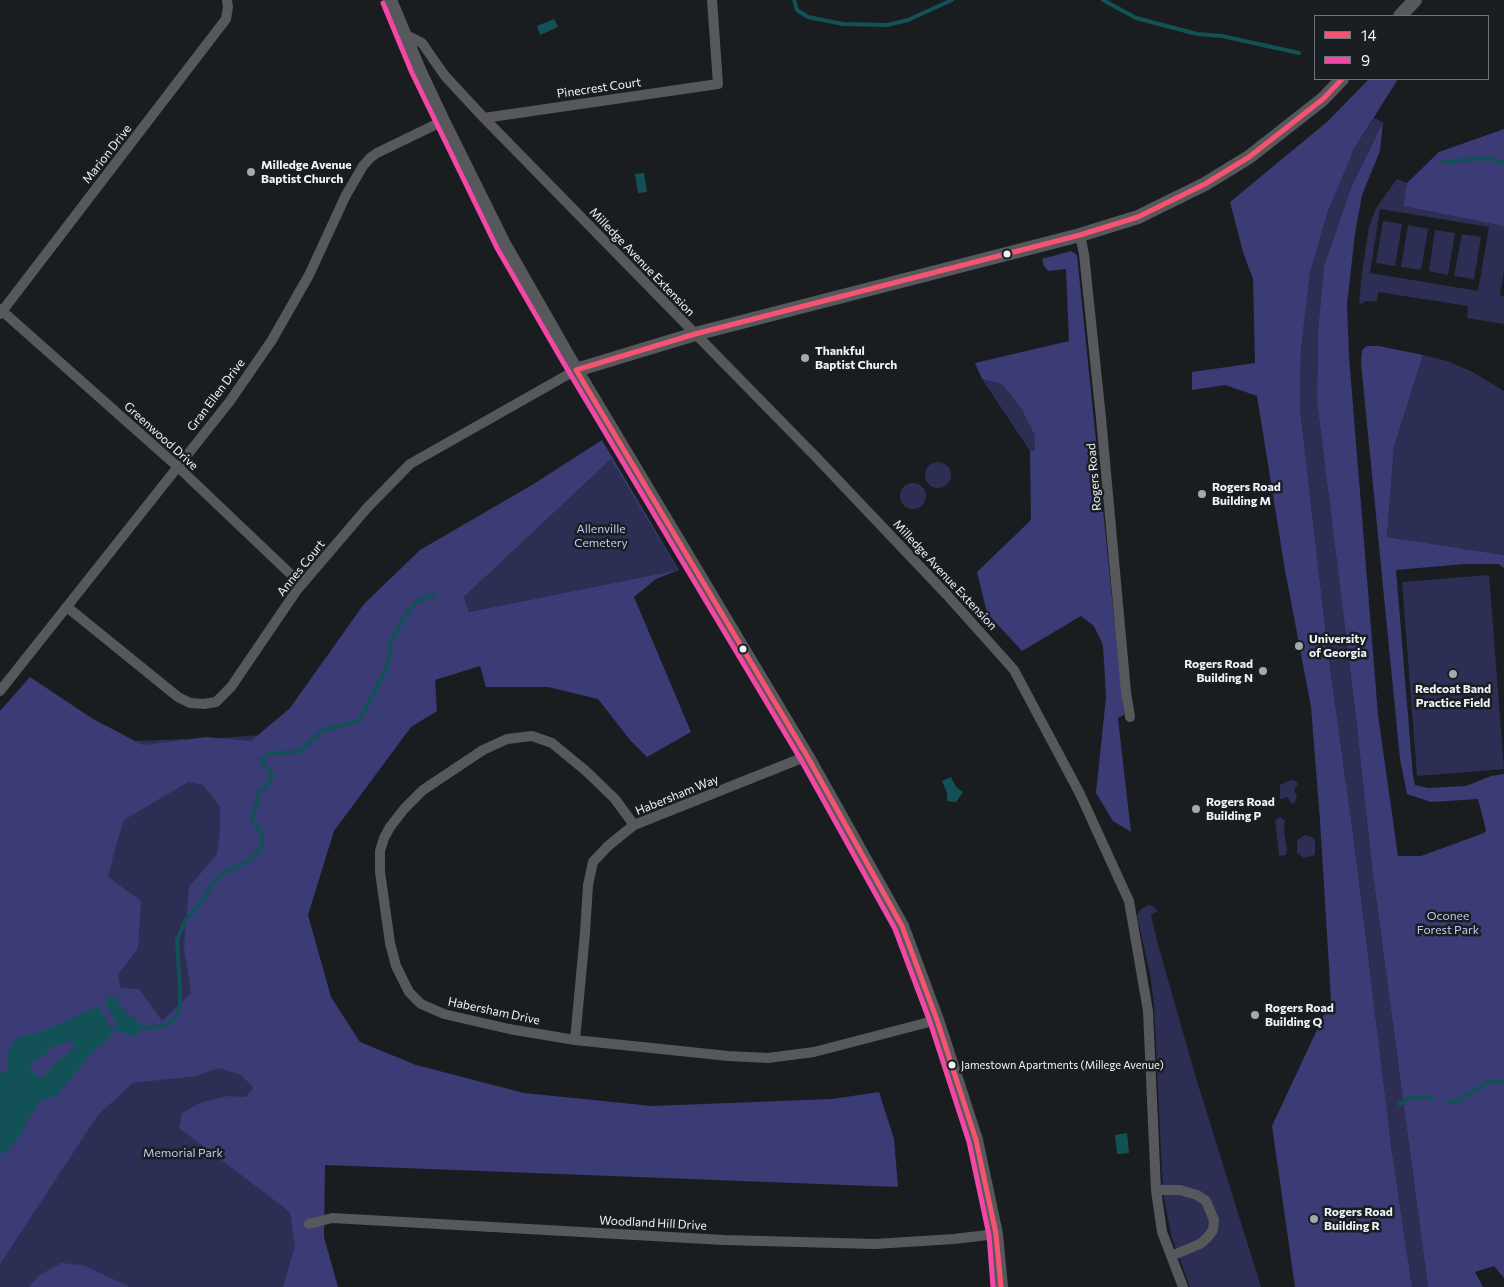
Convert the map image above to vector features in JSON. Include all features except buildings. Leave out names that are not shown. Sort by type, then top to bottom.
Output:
[{"type":"main road","points":[[390,0],[443,121],[504,244],[576,370],[808,756],[902,926],[937,1020],[976,1140],[996,1234],[1001,1287]]},
{"type":"main road","points":[[1401,15],[1415,0]]},
{"type":"main road","points":[[576,370],[695,334],[1080,236],[1138,217],[1205,184],[1259,149],[1323,99],[1341,80]]},
{"type":"street","name":"Pinecrest Court","points":[[484,118],[718,84],[712,0]]},
{"type":"street","name":"Marion Drive","points":[[0,311],[226,19],[228,3]]},
{"type":"street","name":"Milledge Avenue Extension","points":[[404,34],[422,43],[445,76],[484,118],[802,442],[947,595],[1014,670],[1028,693],[1080,794],[1129,900],[1148,1011],[1156,1190],[1162,1232],[1183,1287]]},
{"type":"street","name":"Gran Ellen Drive","points":[[0,691],[230,401],[276,333],[309,275],[346,195],[363,166],[377,153],[443,121]]},
{"type":"street","name":"Rogers Road","points":[[1080,236],[1084,254],[1126,692],[1130,717]]},
{"type":"street","name":"Greenwood Drive","points":[[0,311],[178,467],[302,584]]},
{"type":"street","name":"Annes Court","points":[[66,607],[178,697],[190,703],[204,704],[216,702],[231,687],[302,584],[367,508],[410,464],[576,370]]},
{"type":"street","name":"Habersham Drive","points":[[634,825],[614,799],[586,771],[552,743],[532,736],[507,739],[483,750],[423,790],[404,809],[384,838],[380,851],[383,900],[396,966],[409,992],[421,1004],[444,1014],[509,1029],[575,1040],[768,1058],[814,1052],[937,1020]]},
{"type":"street","name":"Habersham Way","points":[[575,1040],[588,884],[593,862],[608,846],[634,825],[808,756]]},
{"type":"street","points":[[1156,1190],[1180,1190],[1197,1195],[1206,1201],[1214,1220],[1213,1230],[1200,1244],[1171,1256]]},
{"type":"street","name":"Woodland Hill Drive","points":[[309,1224],[332,1218],[724,1240],[874,1244],[954,1239],[996,1234]]},
{"type":"green space","points":[[1368,80],[1397,80],[1354,149],[1327,214],[1310,273],[1301,349],[1300,409],[1329,660],[1354,841],[1392,1152],[1412,1287],[1295,1287],[1272,1126],[1331,1000],[1311,707],[1285,570],[1257,396],[1225,385],[1192,390],[1192,372],[1255,363],[1253,279],[1243,252],[1230,202],[1327,122]]},
{"type":"green space","points":[[1374,118],[1383,122],[1352,185],[1324,266],[1318,330],[1317,401],[1355,709],[1372,867],[1428,1287],[1412,1287],[1392,1152],[1354,841],[1329,660],[1300,409],[1301,349],[1310,273],[1327,214],[1354,149]]},
{"type":"green space","name":"Oconee Forest Park","points":[[1383,122],[1380,151],[1362,195],[1355,234],[1347,304],[1349,356],[1378,715],[1398,856],[1421,856],[1484,833],[1486,830],[1478,799],[1431,802],[1407,794],[1400,759],[1361,363],[1362,350],[1367,346],[1379,346],[1423,355],[1394,447],[1387,537],[1504,555],[1504,568],[1499,564],[1465,564],[1396,570],[1415,785],[1428,788],[1466,786],[1491,776],[1504,774],[1504,1278],[1494,1266],[1475,1272],[1483,1287],[1428,1287],[1372,867],[1355,709],[1317,401],[1318,330],[1324,266],[1352,185]]},
{"type":"green space","points":[[1504,129],[1504,227],[1403,206],[1407,183],[1439,152]]},
{"type":"green space","points":[[1397,179],[1407,183],[1403,206],[1504,227],[1504,270],[1500,295],[1504,296],[1504,324],[1467,318],[1468,306],[1378,292],[1377,302],[1366,301],[1359,305],[1369,227],[1376,208]],"holes":[[[1380,209],[1489,227],[1478,291],[1370,273]]]},
{"type":"green space","points":[[1383,221],[1402,224],[1395,266],[1376,263]]},
{"type":"green space","points":[[1408,225],[1428,229],[1421,270],[1401,267]]},
{"type":"green space","points":[[1435,230],[1455,233],[1448,275],[1429,271]]},
{"type":"green space","points":[[1462,234],[1481,237],[1474,279],[1454,276]]},
{"type":"green space","points":[[1071,251],[1077,255],[1124,715],[1118,718],[1131,832],[1113,821],[1096,793],[1106,697],[1103,645],[1094,626],[1081,616],[1022,651],[987,613],[977,572],[1031,520],[1030,451],[1035,451],[1035,436],[1021,408],[1002,384],[982,379],[975,363],[1069,341],[1066,269],[1048,271],[1042,259]]},
{"type":"green space","points":[[1423,355],[1447,361],[1471,371],[1504,391],[1504,555],[1387,537],[1394,447]]},
{"type":"green space","points":[[982,379],[1002,384],[1021,408],[1035,436],[1035,451],[1030,451]]},
{"type":"green space","points":[[602,440],[679,570],[656,579],[634,597],[691,732],[647,757],[630,740],[598,699],[548,687],[486,687],[480,666],[435,680],[437,711],[411,727],[334,831],[308,915],[331,997],[360,1042],[416,1065],[524,1093],[652,1106],[832,1099],[879,1092],[894,1139],[898,1187],[325,1165],[324,1237],[338,1287],[283,1287],[295,1246],[290,1212],[179,1128],[182,1113],[202,1102],[228,1096],[245,1097],[254,1088],[241,1075],[219,1068],[196,1076],[133,1083],[98,1115],[0,1264],[0,711],[30,677],[93,719],[143,745],[206,737],[251,741],[290,708],[364,604],[420,550],[532,485]],"holes":[[[611,459],[678,570],[469,612],[464,597]],[[188,782],[203,785],[220,807],[217,854],[189,887],[184,948],[191,993],[162,1021],[139,989],[120,988],[118,975],[138,948],[141,901],[108,877],[124,820]],[[109,999],[139,1023],[105,1002]]]},
{"type":"green space","name":"Allenville Cemetery","points":[[612,458],[678,570],[469,612],[464,597]]},
{"type":"green space","points":[[938,462],[947,466],[951,475],[947,484],[938,488],[929,484],[925,475],[929,466]]},
{"type":"green space","points":[[913,483],[922,487],[926,496],[922,505],[913,509],[904,505],[900,496],[904,487]]},
{"type":"green space","name":"Redcoat Band Practice Field","points":[[1489,575],[1504,769],[1417,776],[1402,582]]},
{"type":"green space","name":"Memorial Park","points":[[260,735],[314,1229],[334,1287],[0,1287],[0,1155],[104,742],[185,739],[181,754],[208,739]]},
{"type":"green space","points":[[1291,780],[1297,782],[1298,785],[1294,790],[1297,796],[1294,804],[1287,797],[1280,799],[1280,785]]},
{"type":"green space","points":[[1280,817],[1285,821],[1284,831],[1287,850],[1286,855],[1279,856],[1275,820]]},
{"type":"green space","points":[[1305,835],[1315,840],[1315,855],[1304,858],[1297,853],[1297,840]]},
{"type":"green space","points":[[1149,905],[1158,911],[1151,915],[1157,941],[1196,1078],[1261,1287],[1190,1287],[1172,1238],[1163,1193],[1154,1003],[1150,974],[1137,915],[1141,909]]},
{"type":"green space","points":[[61,1263],[83,1265],[130,1287],[29,1287],[40,1275]]},
{"type":"shaded area","points":[[554,19],[558,27],[540,35],[537,26]]},
{"type":"shaded area","points":[[644,173],[647,192],[638,193],[635,174]]},
{"type":"shaded area","points":[[951,777],[956,787],[963,792],[956,802],[947,801],[947,793],[942,781]]},
{"type":"shaded area","points":[[111,995],[115,996],[124,1011],[139,1023],[141,1028],[138,1035],[129,1036],[120,1031],[105,1002]]},
{"type":"shaded area","points":[[98,1006],[113,1032],[92,1053],[56,1096],[39,1103],[28,1119],[21,1135],[8,1150],[0,1155],[0,1073],[3,1073],[8,1068],[8,1053],[14,1041],[20,1037],[41,1032]],"holes":[[[67,1041],[72,1042],[74,1046],[72,1050],[68,1051],[66,1057],[61,1057],[42,1078],[30,1069],[30,1065],[45,1055],[51,1047],[58,1046]]]},
{"type":"shaded area","points":[[1127,1133],[1129,1153],[1117,1154],[1115,1135]]},
{"type":"waterway","points":[[794,0],[797,10],[808,17],[843,24],[887,25],[908,20],[952,0]]},
{"type":"waterway","points":[[1103,0],[1136,18],[1197,34],[1222,36],[1299,53]]},
{"type":"waterway","points":[[1443,162],[1488,158],[1504,164]]},
{"type":"waterway","points":[[136,1028],[151,1028],[168,1024],[177,1017],[180,1006],[177,940],[185,921],[205,897],[217,877],[251,859],[261,848],[262,833],[252,821],[259,792],[266,787],[273,777],[261,759],[271,753],[299,752],[323,730],[359,721],[388,665],[391,641],[407,612],[420,599],[434,595]]},
{"type":"waterway","points":[[107,1029],[122,1028]]},
{"type":"waterway","points":[[1448,1102],[1459,1100],[1487,1082],[1504,1083]]},
{"type":"waterway","points":[[1400,1104],[1409,1098],[1433,1099]]},
{"type":"transit line","name":"9","points":[[383,3],[412,73],[497,248],[801,760],[895,929],[930,1022],[969,1142],[989,1235],[993,1287]]},
{"type":"transit line","name":"14","points":[[1001,1287],[996,1234],[976,1140],[937,1020],[902,926],[807,756],[576,370],[695,334],[1080,235],[1138,217],[1205,184],[1249,157],[1323,99],[1341,80]]},
{"type":"place","name":"Milledge Avenue Baptist Church","points":[[251,172]]},
{"type":"place","name":"Thankful Baptist Church","points":[[805,358]]},
{"type":"place","name":"Rogers Road Building M","points":[[1202,494]]},
{"type":"place","name":"University of Georgia","points":[[1299,646]]},
{"type":"place","name":"Rogers Road Building N","points":[[1263,671]]},
{"type":"place","name":"Redcoat Band Practice Field","points":[[1453,674]]},
{"type":"place","name":"Rogers Road Building P","points":[[1196,809]]},
{"type":"place","name":"Rogers Road Building Q","points":[[1255,1015]]},
{"type":"place","name":"Jamestown Apartments (Millege Avenue)","points":[[952,1065]]},
{"type":"place","name":"Rogers Road Building R","points":[[1314,1219]]}]
